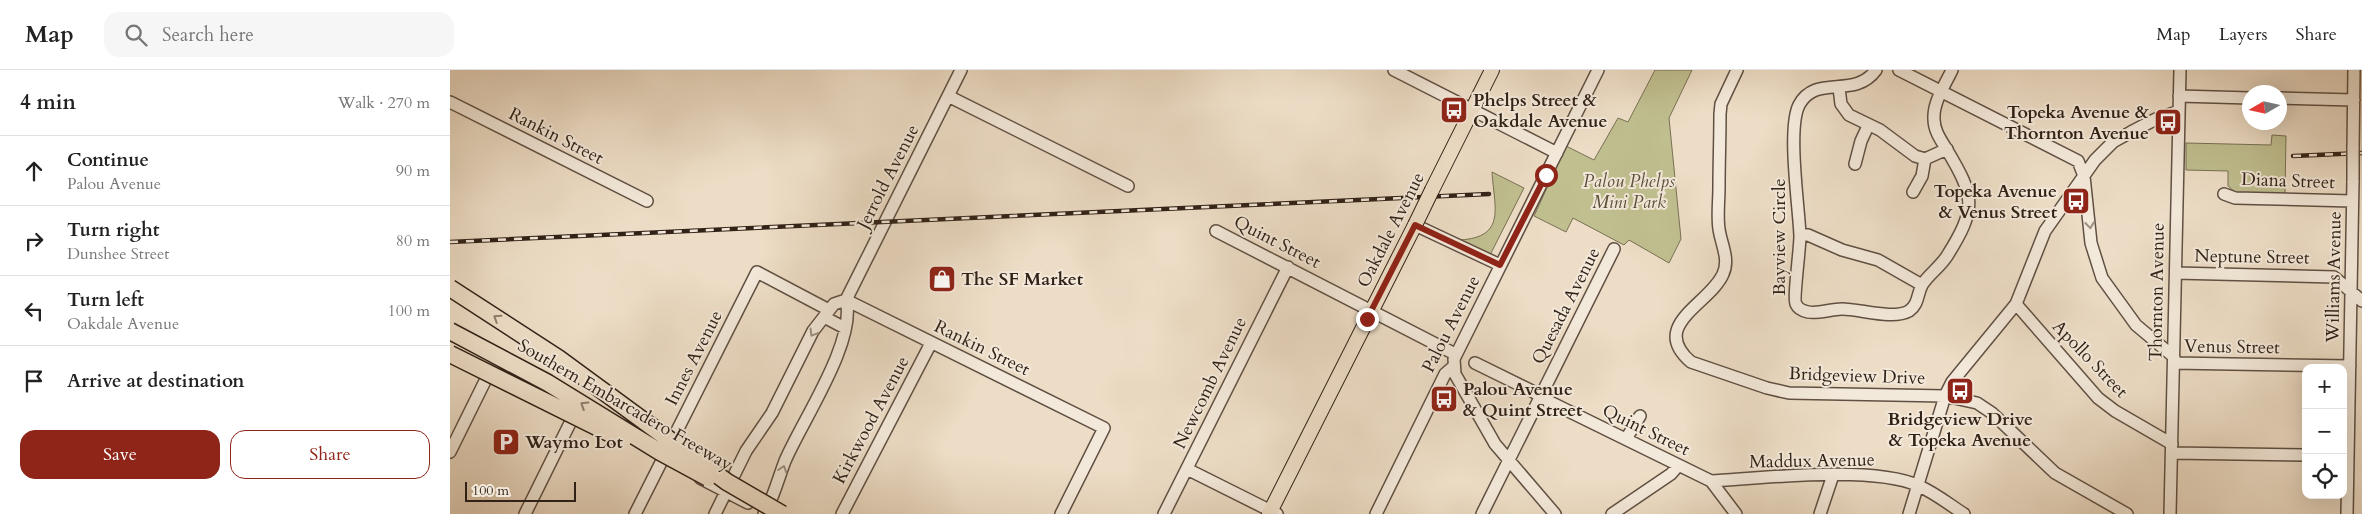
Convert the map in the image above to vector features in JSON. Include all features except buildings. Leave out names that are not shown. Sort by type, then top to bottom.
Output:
[{"type":"highway","points":[[450,288],[571,367],[772,514]]},
{"type":"highway","name":"Southern Embarcadero Freeway","points":[[450,331],[548,383],[689,468],[772,514]]},
{"type":"highway","name":"Southern Embarcadero Freeway","points":[[450,354],[772,514]]},
{"type":"main road","name":"Oakdale Avenue","points":[[1272,513],[1492,70]]},
{"type":"street","name":"Jerrold Avenue","points":[[772,514],[776,490],[785,462],[838,354],[849,312],[846,300],[961,70]]},
{"type":"street","points":[[1394,70],[1557,153]]},
{"type":"street","name":"Palou Avenue","points":[[1376,514],[1445,374],[1453,367],[1455,354],[1598,70]]},
{"type":"street","name":"Bridgeview Drive","points":[[1737,70],[1721,104],[1720,114],[1719,222],[1725,252],[1725,267],[1715,288],[1680,321],[1677,331],[1679,349],[1691,362],[1767,388],[1789,393],[1945,396],[1977,403],[1992,413],[2055,473],[2127,514]]},
{"type":"street","name":"Bayview Circle","points":[[1876,70],[1864,82],[1839,88],[1823,87],[1811,92],[1801,101],[1796,114],[1794,132],[1800,234],[1799,265],[1794,298],[1798,307],[1806,312],[1841,309],[1902,314],[1915,305],[1922,285],[1946,257],[1969,210],[1970,198],[1965,180],[1936,131],[1934,118],[1936,105],[1952,70]]},
{"type":"street","points":[[1899,70],[1942,90],[2078,162],[2084,176]]},
{"type":"street","name":"Thornton Avenue","points":[[2170,514],[2180,70]]},
{"type":"street","name":"Williams Avenue","points":[[2346,454],[2352,292],[2354,70]]},
{"type":"street","points":[[1839,88],[1841,104],[1845,110],[1868,126],[1880,130],[1901,147],[1926,159]]},
{"type":"street","points":[[948,96],[1128,186]]},
{"type":"street","points":[[2179,96],[2242,98]]},
{"type":"street","points":[[2287,98],[2354,100]]},
{"type":"street","name":"Rankin Street","points":[[450,102],[647,201]]},
{"type":"street","points":[[1909,514],[1945,396],[1952,382],[2016,304],[2045,231],[2096,160],[2113,142],[2156,119],[2179,112]]},
{"type":"street","points":[[1855,164],[1858,148],[1868,126]]},
{"type":"street","points":[[1926,159],[1947,149]]},
{"type":"street","points":[[1913,192],[1922,176],[1926,159]]},
{"type":"street","name":"Venus Street","points":[[2084,176],[2092,243],[2102,278],[2136,325],[2174,360],[2350,366]]},
{"type":"street","name":"Diana Street","points":[[2224,194],[2235,198],[2352,201]]},
{"type":"street","points":[[1415,225],[1500,265]]},
{"type":"street","name":"Quint Street","points":[[1216,231],[1455,354]]},
{"type":"street","points":[[1800,234],[1808,235],[1842,250],[1878,260],[1922,285]]},
{"type":"street","name":"Quesada Avenue","points":[[1482,514],[1614,249]]},
{"type":"street","name":"Newcomb Avenue","points":[[1164,514],[1288,267]]},
{"type":"street","name":"Innes Avenue","points":[[635,514],[757,272],[827,313]]},
{"type":"street","name":"Neptune Street","points":[[2176,273],[2334,277],[2362,302]]},
{"type":"street","points":[[715,514],[746,451],[772,413],[813,331],[834,304],[846,300]]},
{"type":"street","name":"Rankin Street","points":[[846,300],[1104,428],[1062,514]]},
{"type":"street","name":"Apollo Street","points":[[2016,304],[2098,398],[2114,411],[2172,448],[2302,455]]},
{"type":"street","points":[[827,313],[846,328]]},
{"type":"street","name":"Kirkwood Avenue","points":[[842,514],[931,343]]},
{"type":"street","points":[[450,354],[772,514]]},
{"type":"street","name":"Quint Street","points":[[1475,363],[1711,481],[1736,514]]},
{"type":"street","points":[[1453,367],[1495,444],[1555,514]]},
{"type":"street","points":[[450,452],[489,373]]},
{"type":"street","points":[[525,514],[574,415]]},
{"type":"street","points":[[1626,439],[1640,416]]},
{"type":"street","points":[[1619,512],[1671,474],[1678,466]]},
{"type":"street","points":[[1187,469],[1272,513]]},
{"type":"street","points":[[1820,514],[1833,475]]},
{"type":"street","name":"Maddux Avenue","points":[[1711,481],[1833,475],[1896,479],[1918,486],[1964,514]]},
{"type":"street","name":"Williams Avenue","points":[[2347,499],[2347,514]]},
{"type":"green space","name":"Palou Phelps Mini Park","points":[[1655,70],[1692,70],[1669,118],[1681,239],[1669,263],[1629,240],[1624,245],[1573,218],[1566,232],[1534,216],[1566,146],[1594,160],[1618,118],[1628,122]]},
{"type":"green space","points":[[2272,135],[2286,136],[2285,195],[2236,193],[2228,186],[2228,171],[2186,170],[2186,143],[2271,145]]},
{"type":"green space","points":[[1492,172],[1524,188],[1490,255],[1460,240],[1475,238],[1485,233],[1491,226],[1495,208]]},
{"type":"railway","points":[[2293,156],[2362,153]]},
{"type":"railway","points":[[450,242],[1489,194]]},
{"type":"place","name":"Phelps Street & Oakdale Avenue","points":[[1454,110]]},
{"type":"place","name":"Topeka Avenue & Thornton Avenue","points":[[2168,122]]},
{"type":"place","name":"Topeka Avenue & Venus Street","points":[[2076,201]]},
{"type":"place","name":"The SF Market","points":[[942,279]]},
{"type":"place","name":"Bridgeview Drive & Topeka Avenue","points":[[1960,391]]},
{"type":"place","name":"Palou Avenue & Quint Street","points":[[1444,399]]},
{"type":"place","name":"Waymo Lot","points":[[506,442]]},
{"type":"route","points":[[1367,319],[1415,225],[1500,265],[1546,175]]}]
